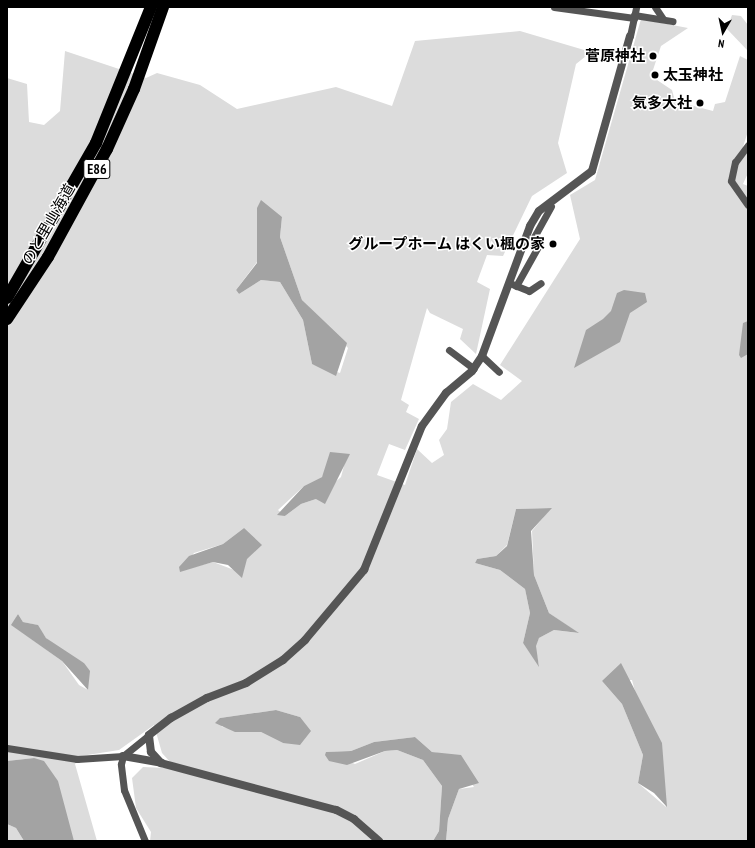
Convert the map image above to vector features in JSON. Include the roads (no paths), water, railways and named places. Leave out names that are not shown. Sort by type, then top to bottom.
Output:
[{"type":"highway","name":"のと里山海道","points":[[7,298],[96,143],[151,7]]},
{"type":"highway","name":"のと里山海道","points":[[7,319],[48,257],[108,149],[134,89],[163,7]]},
{"type":"street","points":[[554,7],[673,22]]},
{"type":"street","points":[[123,756],[149,735],[207,698],[269,670],[324,618],[364,570],[422,426],[446,393],[474,369],[482,356],[512,284],[539,211],[592,171],[630,36],[636,7]]},
{"type":"street","points":[[656,7],[663,20]]},
{"type":"street","points":[[748,145],[735,162],[732,182],[748,205]]},
{"type":"street","points":[[512,284],[540,243],[534,237],[538,225],[561,193]]},
{"type":"street","points":[[512,284],[529,290],[541,282]]},
{"type":"street","points":[[449,350],[474,369]]},
{"type":"street","points":[[482,356],[499,372]]},
{"type":"street","points":[[149,735],[151,752],[161,763]]},
{"type":"street","points":[[7,748],[77,759],[123,756],[161,763],[336,810],[354,818],[379,841]]},
{"type":"street","points":[[123,756],[124,790],[145,841]]},
{"type":"place","name":"菅原神社","points":[[653,56]]},
{"type":"place","name":"太玉神社","points":[[655,75]]},
{"type":"place","name":"気多大社","points":[[700,103]]},
{"type":"place","name":"グループホーム はくい楓の家","points":[[553,244]]}]
